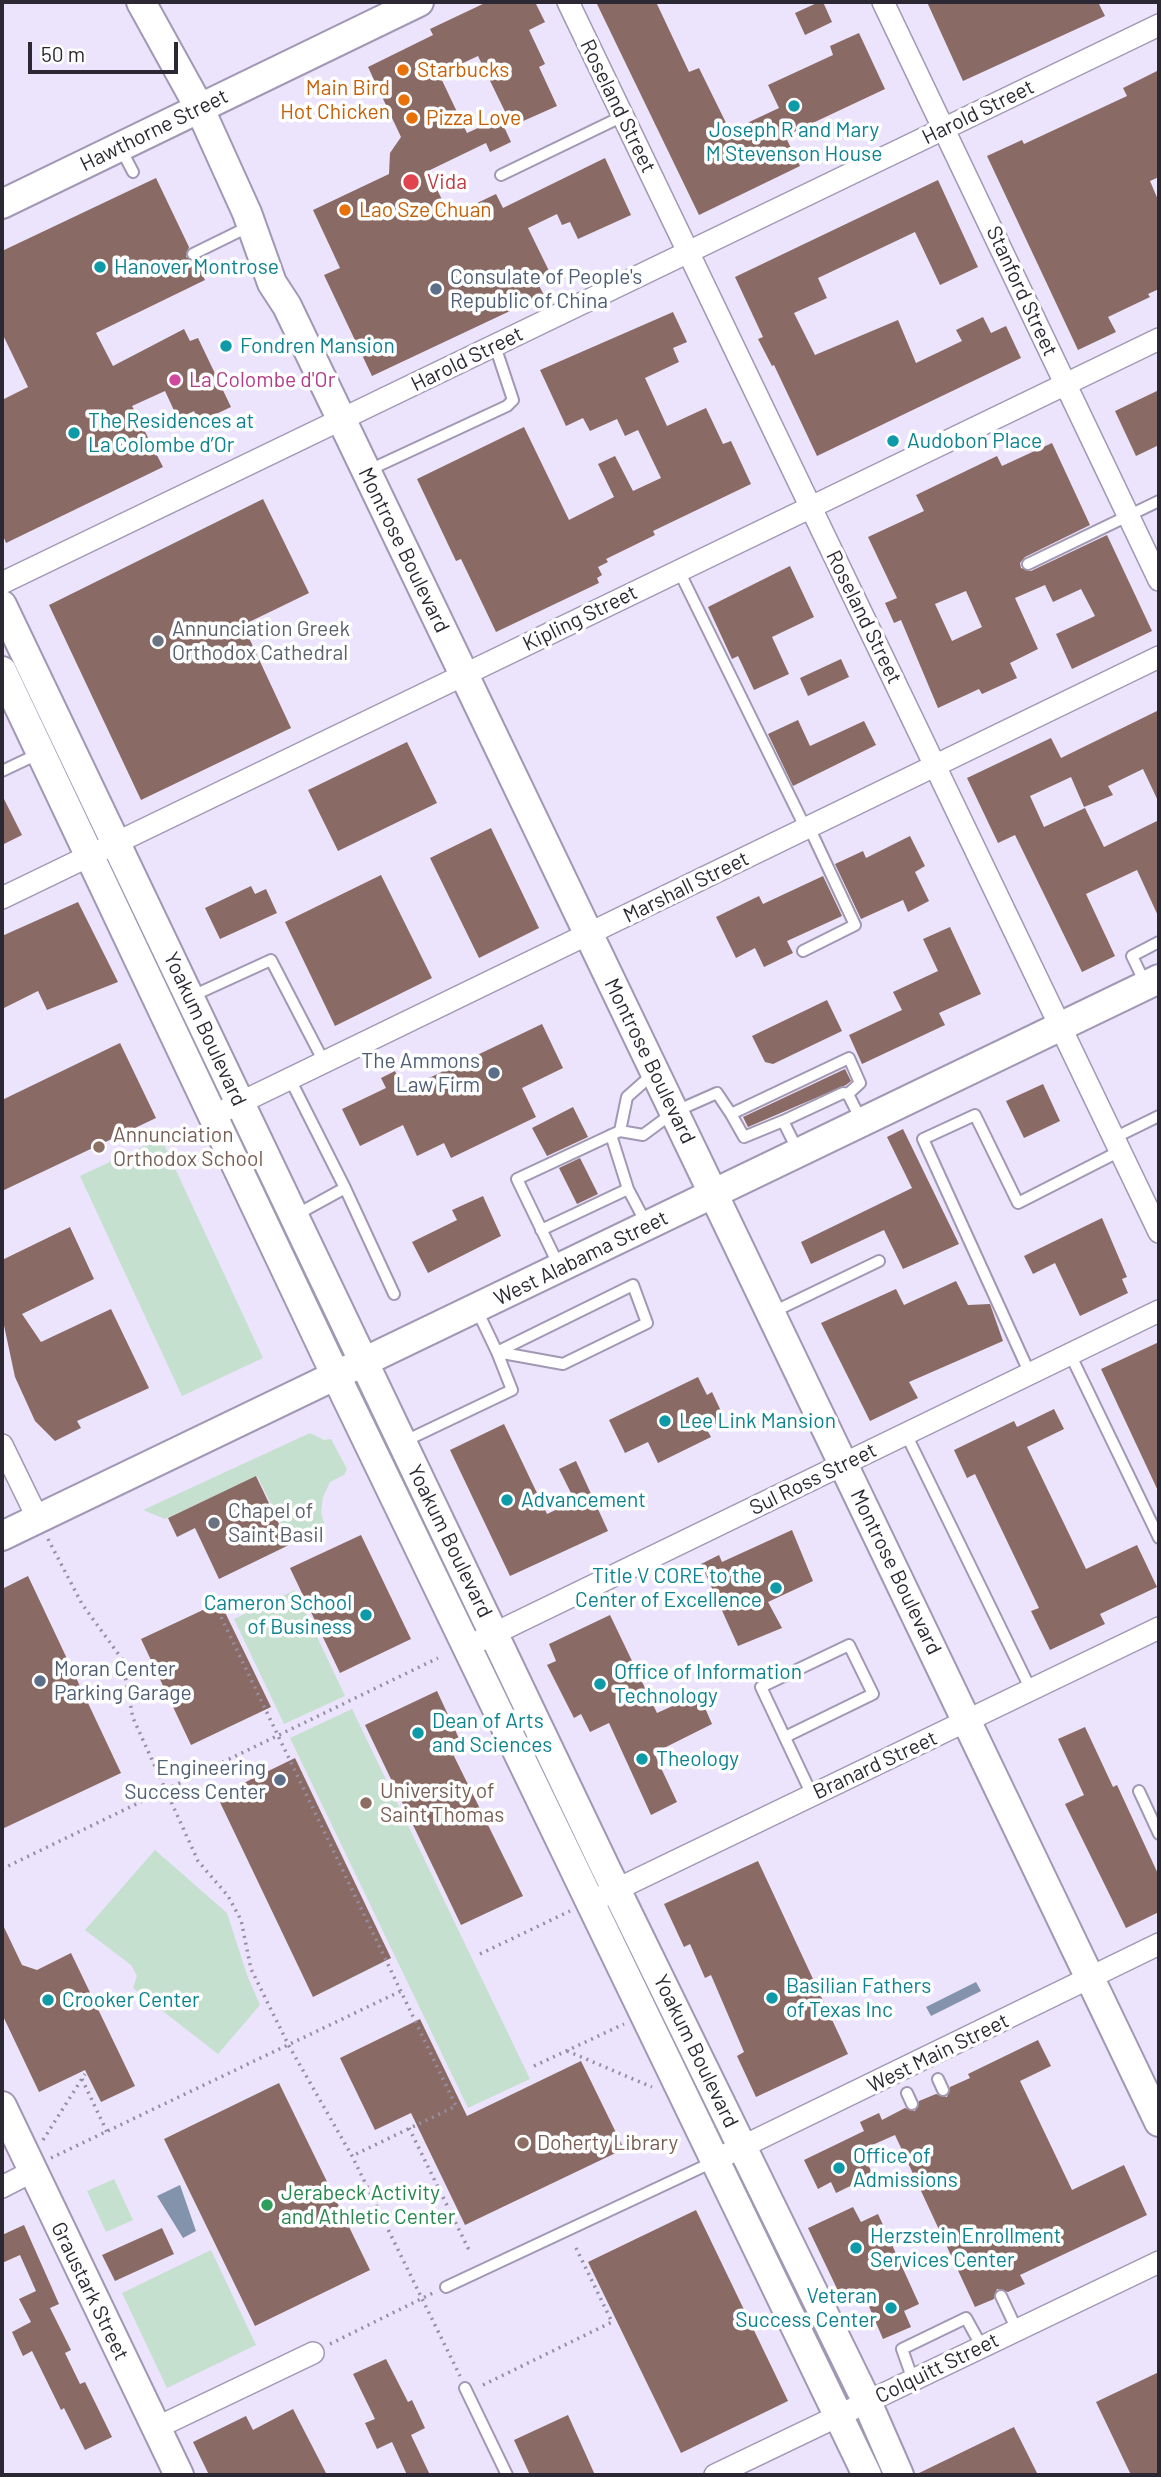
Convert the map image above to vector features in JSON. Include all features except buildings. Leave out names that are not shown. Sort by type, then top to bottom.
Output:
[{"type":"street","name":"Montrose Boulevard","points":[[141,2],[199,107],[252,225],[272,284],[287,306],[367,471],[1159,2122]]},
{"type":"street","name":"Hawthorne Street","points":[[2,204],[419,2]]},
{"type":"street","name":"Roseland Street","points":[[568,2],[1159,1232]]},
{"type":"street","name":"Stanford Street","points":[[883,2],[1159,580]]},
{"type":"street","name":"Harold Street","points":[[2,583],[1159,25]]},
{"type":"street","name":"Kipling Street","points":[[2,898],[1159,339]]},
{"type":"street","name":"Yoakum Boulevard","points":[[2,605],[616,1890],[867,2402],[899,2475]]},
{"type":"street","name":"Marshall Street","points":[[213,1116],[1159,657]]},
{"type":"street","name":"Yoakum Boulevard","points":[[2,671],[336,1376],[867,2475]]},
{"type":"street","name":"West Alabama Street","points":[[2,1536],[1153,982]]},
{"type":"street","name":"Sul Ross Street","points":[[467,1646],[1159,1311]]},
{"type":"street","points":[[2,1445],[38,1519]]},
{"type":"street","name":"Branard Street","points":[[590,1903],[1159,1628]]},
{"type":"street","name":"West Main Street","points":[[715,2161],[1159,1944]]},
{"type":"street","name":"Graustark Street","points":[[2,2106],[41,2165],[179,2475]]},
{"type":"street","points":[[2,2187],[41,2165]]},
{"type":"street","name":"Colquitt Street","points":[[715,2475],[1159,2262]]},
{"type":"street","points":[[156,2428],[313,2353]]},
{"type":"lane","points":[[501,176],[623,116]]},
{"type":"lane","points":[[119,146],[133,172]]},
{"type":"lane","points":[[193,254],[252,225]]},
{"type":"lane","points":[[367,471],[507,406],[513,400],[495,346]]},
{"type":"lane","points":[[1028,564],[1159,501]]},
{"type":"lane","points":[[679,570],[855,925],[803,951]]},
{"type":"lane","points":[[2,771],[40,753]]},
{"type":"lane","points":[[1153,982],[1132,956],[1159,942]]},
{"type":"lane","points":[[190,997],[271,960],[324,1062]]},
{"type":"lane","points":[[560,1268],[517,1179],[616,1133],[643,1135],[674,1112],[718,1093],[744,1137],[843,1093],[848,1094],[860,1083],[849,1058],[731,1114]]},
{"type":"lane","points":[[648,1226],[628,1188],[616,1133],[627,1097],[655,1072]]},
{"type":"lane","points":[[290,1079],[394,1294]]},
{"type":"lane","points":[[848,1094],[862,1122]]},
{"type":"lane","points":[[1030,1374],[923,1139],[975,1115],[1018,1203],[1159,1116]]},
{"type":"lane","points":[[783,1121],[799,1152]]},
{"type":"lane","points":[[294,1216],[345,1188]]},
{"type":"lane","points":[[541,1230],[628,1188]]},
{"type":"lane","points":[[771,1313],[879,1261]]},
{"type":"lane","points":[[633,1285],[647,1323],[563,1364],[497,1352],[633,1285]]},
{"type":"lane","points":[[403,1443],[512,1390],[476,1308]]},
{"type":"lane","points":[[1070,1354],[1159,1538]]},
{"type":"lane","points":[[906,1434],[1031,1690]]},
{"type":"lane","points":[[785,1737],[873,1694],[849,1645],[761,1687],[811,1795]]},
{"type":"lane","points":[[1139,1791],[1159,1834]]},
{"type":"lane","points":[[938,2079],[943,2090]]},
{"type":"lane","points":[[907,2093],[912,2104]]},
{"type":"lane","points":[[446,2287],[715,2161]]},
{"type":"lane","points":[[1001,2295],[1017,2330]]},
{"type":"lane","points":[[914,2380],[902,2349],[965,2318],[982,2347]]},
{"type":"lane","points":[[465,2388],[507,2475]]},
{"type":"path","points":[[52,1547],[82,1604],[122,1659],[133,1718],[198,1861],[228,1896],[241,1920],[251,1969],[289,2046],[352,2156],[465,2388]]},
{"type":"path","points":[[209,1592],[456,2106],[352,2156]]},
{"type":"path","points":[[2,1869],[438,1658]]},
{"type":"path","points":[[480,1954],[590,1903]]},
{"type":"path","points":[[41,2165],[401,1991]]},
{"type":"path","points":[[534,2066],[644,2014]]},
{"type":"path","points":[[567,2051],[653,2087]]},
{"type":"path","points":[[42,2142],[85,2074]]},
{"type":"path","points":[[82,2079],[107,2132]]},
{"type":"path","points":[[409,2128],[470,2250]]},
{"type":"path","points":[[483,2385],[612,2322],[576,2248]]},
{"type":"path","points":[[313,2353],[446,2287]]},
{"type":"green space","points":[[161,1138],[263,1358],[182,1396],[80,1176]]},
{"type":"green space","points":[[310,1433],[324,1440],[331,1439],[347,1469],[344,1475],[330,1482],[323,1497],[321,1512],[324,1524],[290,1541],[257,1476],[165,1519],[143,1510]]},
{"type":"green space","points":[[295,1590],[345,1696],[284,1724],[234,1619]]},
{"type":"green space","points":[[352,1709],[530,2079],[468,2108],[290,1738]]},
{"type":"green space","points":[[155,1850],[227,1913],[247,1975],[260,2005],[218,2054],[133,1988],[137,1976],[131,1965],[85,1930]]},
{"type":"green space","points":[[114,2179],[133,2220],[106,2232],[87,2191]]},
{"type":"green space","points":[[211,2250],[256,2345],[167,2388],[122,2293]]},
{"type":"water","points":[[976,1982],[981,1991],[931,2016],[926,2007]]},
{"type":"water","points":[[180,2185],[196,2231],[183,2238],[157,2196]]},
{"type":"place","name":"Starbucks","points":[[403,70]]},
{"type":"place","name":"Main Bird Hot Chicken","points":[[404,100]]},
{"type":"place","name":"Joseph R and Mary M Stevenson House","points":[[794,106]]},
{"type":"place","name":"Pizza Love","points":[[412,118]]},
{"type":"place","name":"Vida","points":[[411,182]]},
{"type":"place","name":"Lao Sze Chuan","points":[[345,210]]},
{"type":"place","name":"Hanover Montrose","points":[[100,267]]},
{"type":"place","name":"Consulate of People's Republic of China","points":[[436,289]]},
{"type":"place","name":"Fondren Mansion","points":[[226,346]]},
{"type":"place","name":"La Colombe d'Or","points":[[175,380]]},
{"type":"place","name":"The Residences at La Colombe d’Or","points":[[74,433]]},
{"type":"place","name":"Audobon Place","points":[[893,441]]},
{"type":"place","name":"Annunciation Greek Orthodox Cathedral","points":[[158,641]]},
{"type":"place","name":"The Ammons Law Firm","points":[[494,1073]]},
{"type":"place","name":"Annunciation Orthodox School","points":[[99,1147]]},
{"type":"place","name":"Lee Link Mansion","points":[[665,1421]]},
{"type":"place","name":"Advancement","points":[[507,1500]]},
{"type":"place","name":"Chapel of Saint Basil","points":[[214,1523]]},
{"type":"place","name":"Title V CORE to the Center of Excellence","points":[[776,1588]]},
{"type":"place","name":"Cameron School of Business","points":[[366,1615]]},
{"type":"place","name":"Moran Center Parking Garage","points":[[40,1681]]},
{"type":"place","name":"Office of Information Technology","points":[[600,1684]]},
{"type":"place","name":"Dean of Arts and Sciences","points":[[418,1733]]},
{"type":"place","name":"Theology","points":[[642,1759]]},
{"type":"place","name":"Engineering Success Center","points":[[280,1780]]},
{"type":"place","name":"University of Saint Thomas","points":[[366,1803]]},
{"type":"place","name":"Basilian Fathers of Texas Inc","points":[[772,1998]]},
{"type":"place","name":"Crooker Center","points":[[48,2000]]},
{"type":"place","name":"Doherty Library","points":[[523,2143]]},
{"type":"place","name":"Office of Admissions","points":[[839,2168]]},
{"type":"place","name":"Jerabeck Activity and Athletic Center","points":[[267,2205]]},
{"type":"place","name":"Herzstein Enrollment Services Center","points":[[856,2248]]},
{"type":"place","name":"Veteran Success Center","points":[[891,2308]]}]
